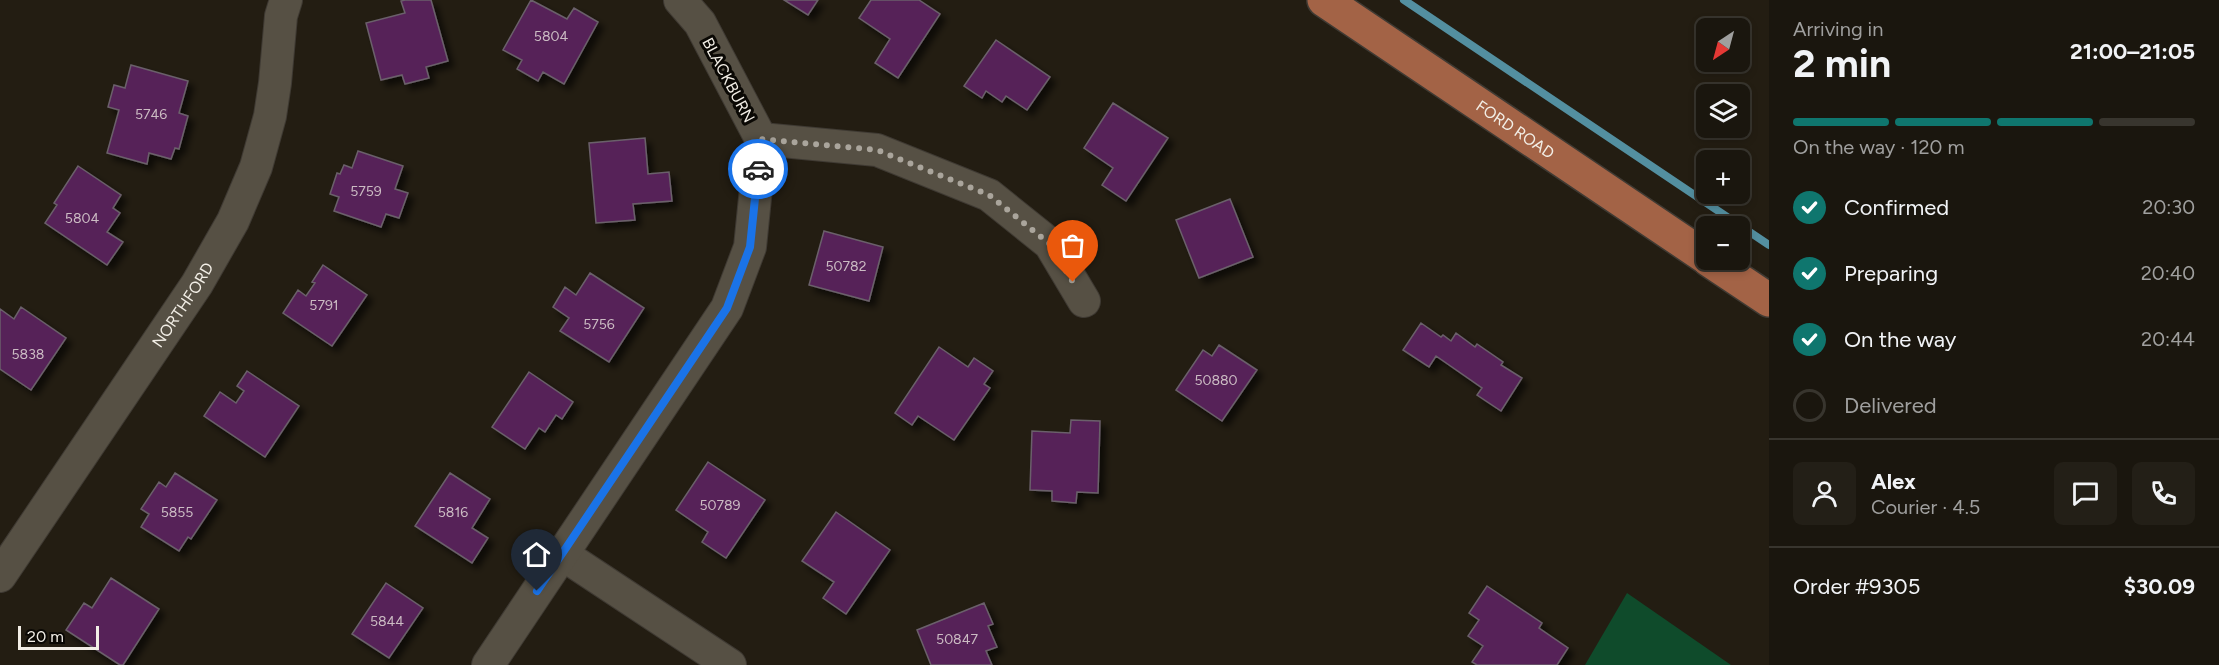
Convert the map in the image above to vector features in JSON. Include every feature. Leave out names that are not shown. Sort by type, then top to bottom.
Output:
[{"type":"main road","name":"FORD ROAD","points":[[1323,0],[1696,251]]},
{"type":"main road","name":"FORD ROAD","points":[[1724,270],[1769,300]]},
{"type":"street","name":"NORTHFORD","points":[[0,576],[197,284],[233,221],[256,167],[270,116],[281,15],[286,0]]},
{"type":"street","name":"BLACKBURN","points":[[488,665],[727,308],[750,247],[760,139],[699,23],[680,0]]},
{"type":"street","points":[[760,139],[877,150],[989,195],[1050,244],[1084,301]]},
{"type":"street","points":[[562,554],[730,665]]},
{"type":"green space","points":[[1627,593],[1731,665],[1585,665]]},
{"type":"building","points":[[431,0],[448,61],[426,67],[429,78],[405,84],[402,75],[381,80],[366,23],[405,13],[401,1]]},
{"type":"building","points":[[531,0],[567,19],[574,8],[598,22],[564,84],[543,72],[538,81],[517,69],[522,60],[503,50]]},
{"type":"building","points":[[784,0],[818,0],[808,15]]},
{"type":"building","points":[[871,0],[919,0],[940,14],[898,78],[875,63],[890,39],[859,18]]},
{"type":"building","points":[[996,40],[1050,77],[1027,110],[1006,96],[1002,102],[986,91],[982,98],[964,86]]},
{"type":"building","points":[[131,65],[188,81],[179,113],[188,116],[179,149],[175,148],[171,159],[149,153],[147,164],[107,153],[119,110],[108,107],[114,85],[125,88]]},
{"type":"building","points":[[1113,103],[1168,138],[1126,201],[1102,185],[1113,168],[1084,148]]},
{"type":"building","points":[[645,138],[648,174],[669,172],[672,201],[633,204],[635,220],[596,223],[589,143]]},
{"type":"building","points":[[358,151],[403,166],[395,189],[408,193],[399,218],[386,214],[381,227],[334,211],[339,197],[330,194],[337,173],[340,174],[344,165],[352,168]]},
{"type":"building","points":[[78,166],[121,195],[113,208],[120,213],[107,232],[123,242],[107,265],[45,223],[57,205],[54,203]]},
{"type":"building","points":[[1230,199],[1253,257],[1199,278],[1176,220]]},
{"type":"building","points":[[824,231],[883,247],[869,301],[809,285]]},
{"type":"building","points":[[323,265],[367,295],[332,346],[283,313],[298,290],[306,296]]},
{"type":"building","points":[[590,273],[644,308],[609,362],[560,331],[569,318],[553,307],[565,287],[576,295]]},
{"type":"building","points":[[21,307],[66,338],[31,390],[0,369],[0,309],[14,319]]},
{"type":"building","points":[[1421,323],[1451,341],[1456,333],[1475,347],[1477,344],[1503,362],[1501,365],[1522,378],[1501,411],[1477,395],[1482,388],[1436,356],[1429,367],[1403,350]]},
{"type":"building","points":[[1219,345],[1257,370],[1222,421],[1176,390],[1203,350],[1212,356]]},
{"type":"building","points":[[939,347],[968,367],[974,358],[993,371],[984,384],[990,388],[954,440],[918,416],[912,425],[895,413]]},
{"type":"building","points":[[247,371],[299,406],[265,457],[204,416],[220,392],[236,403],[244,391],[237,386]]},
{"type":"building","points":[[529,372],[573,402],[562,419],[556,415],[545,432],[539,428],[525,449],[492,427]]},
{"type":"building","points":[[1071,420],[1100,421],[1098,493],[1077,492],[1076,503],[1052,501],[1052,491],[1030,490],[1032,431],[1070,433]]},
{"type":"building","points":[[708,462],[765,500],[726,558],[702,542],[708,532],[676,510]]},
{"type":"building","points":[[175,473],[217,500],[191,539],[188,537],[179,551],[141,527],[149,514],[141,509],[159,482],[166,487]]},
{"type":"building","points":[[450,473],[490,499],[472,528],[488,538],[472,563],[415,526]]},
{"type":"building","points":[[836,512],[890,550],[846,614],[823,598],[834,582],[802,561]]},
{"type":"building","points":[[111,578],[159,609],[123,665],[66,630],[84,603],[92,608]]},
{"type":"building","points":[[386,583],[423,608],[389,658],[352,634]]},
{"type":"building","points":[[1487,586],[1542,623],[1539,628],[1568,648],[1557,665],[1477,665],[1472,662],[1483,646],[1468,636],[1479,620],[1469,613]]},
{"type":"building","points":[[984,603],[993,624],[988,626],[997,647],[986,651],[992,665],[931,665],[917,630]]},
{"type":"waterway","points":[[1404,0],[1769,245]]},
{"type":"way so far","points":[[758,169],[760,139],[877,150],[989,195],[1050,244],[1073,282]]},
{"type":"route","points":[[537,591],[727,308],[750,247],[758,169]]}]
